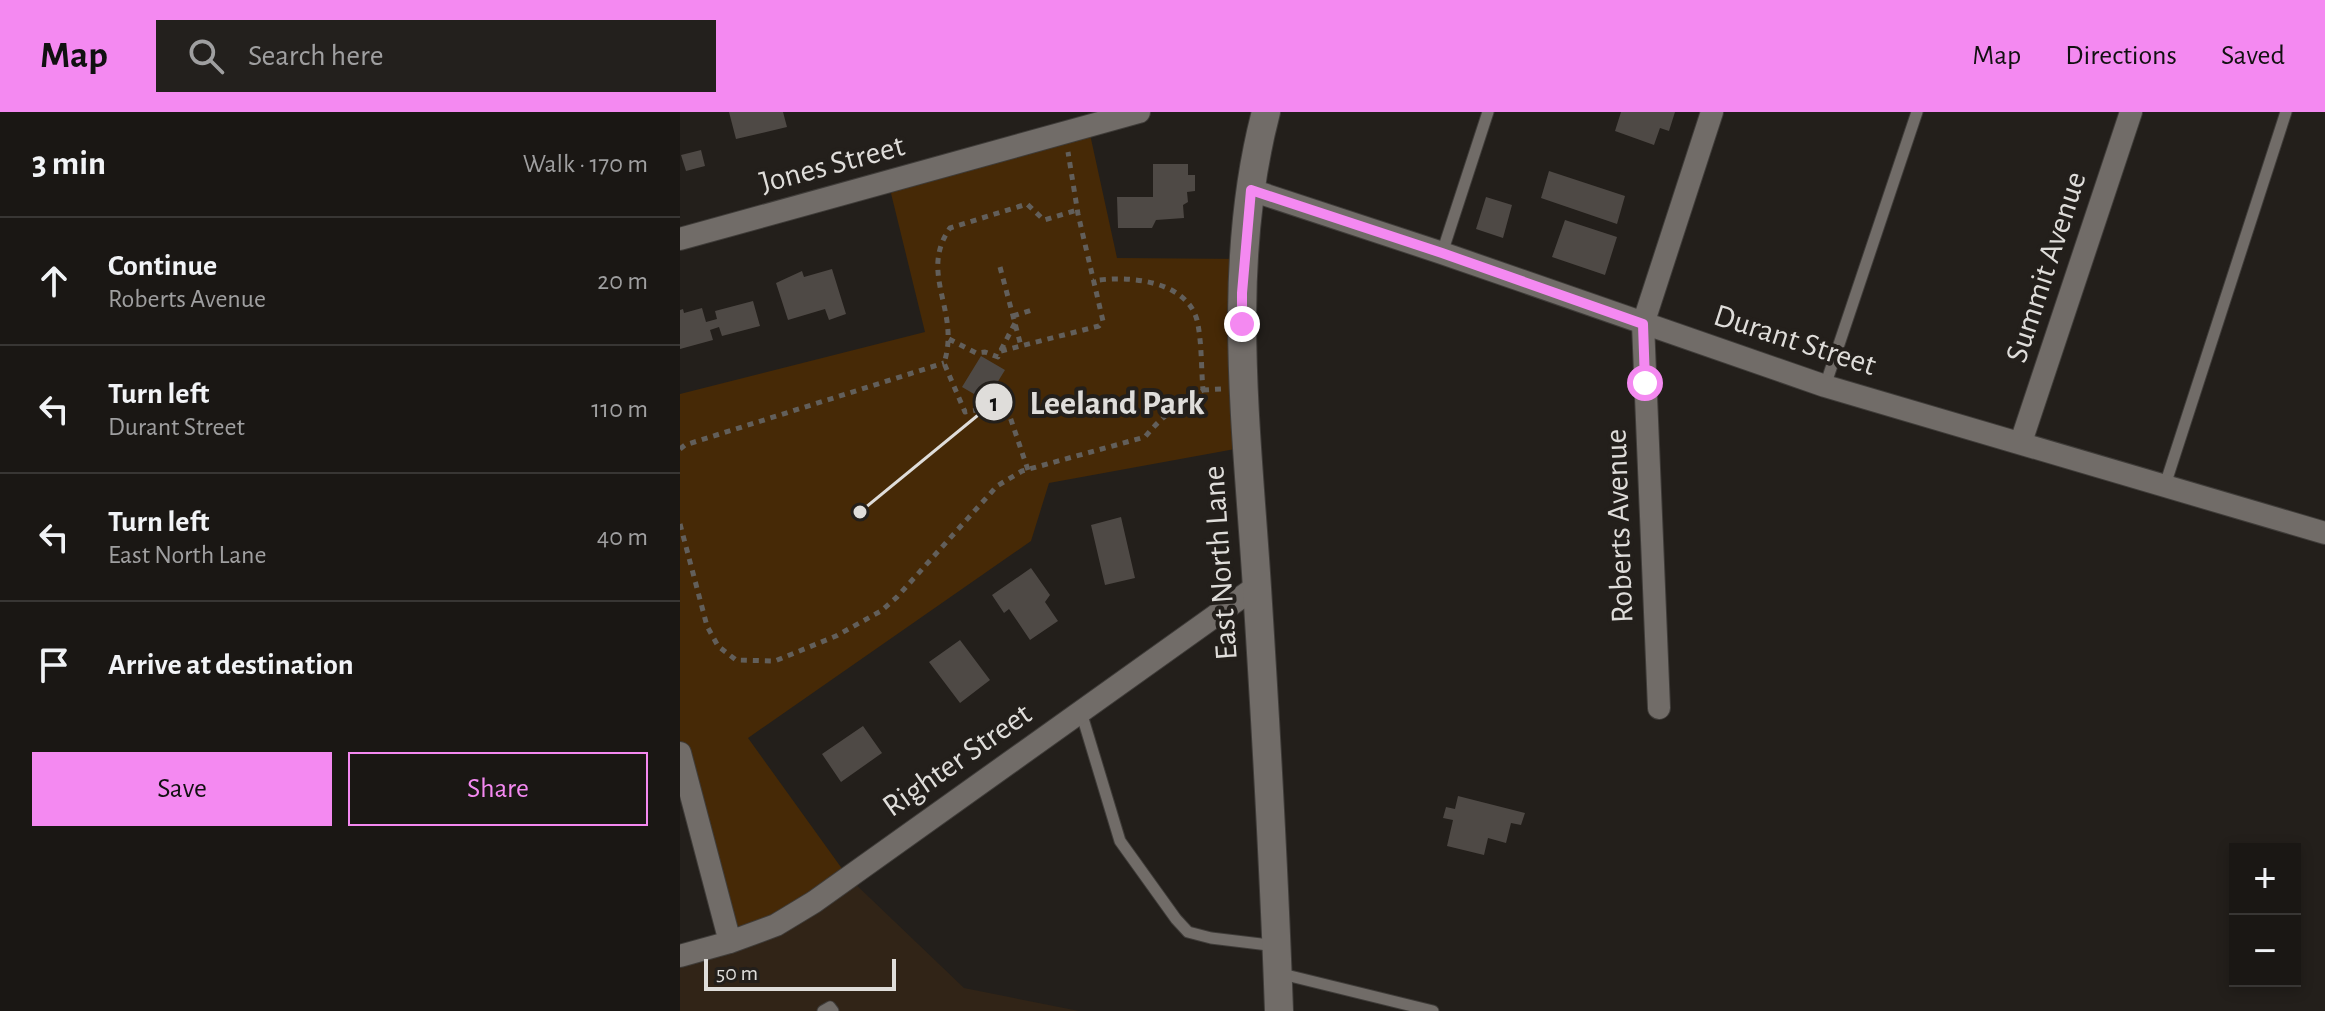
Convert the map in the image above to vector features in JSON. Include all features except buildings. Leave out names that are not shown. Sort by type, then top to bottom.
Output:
[{"type":"street","name":"Jones Street","points":[[680,239],[1066,131],[1086,118],[1139,112]]},
{"type":"street","name":"East North Lane","points":[[1266,112],[1251,190],[1242,293],[1242,356],[1279,1011]]},
{"type":"street","name":"Roberts Avenue","points":[[1659,708],[1643,324],[1712,112]]},
{"type":"street","name":"Summit Avenue","points":[[2021,442],[2131,112]]},
{"type":"street","name":"Durant Street","points":[[1251,190],[1825,386],[2325,533]]},
{"type":"street","name":"Righter Street","points":[[680,956],[776,925],[814,902],[1257,586]]},
{"type":"street","points":[[680,753],[730,942]]},
{"type":"lane","points":[[1442,253],[1488,112]]},
{"type":"lane","points":[[1825,386],[1917,112]]},
{"type":"lane","points":[[2165,485],[2286,112]]},
{"type":"lane","points":[[1081,712],[1120,841],[1188,932],[1433,1011]]},
{"type":"lane","points":[[823,1011],[830,1007],[833,1011]]},
{"type":"path","points":[[1001,351],[1099,326],[1103,321],[1069,169],[1066,131]]},
{"type":"path","points":[[1028,470],[1006,405],[965,412],[944,363],[949,339],[946,303],[935,266],[938,249],[950,228],[1027,204],[1044,220],[1077,210]]},
{"type":"path","points":[[1000,267],[1021,346]]},
{"type":"path","points":[[680,524],[707,626],[713,638],[736,660],[775,661],[836,636],[881,611],[997,486],[1028,470],[1145,437],[1157,422],[1179,404],[1203,390],[1199,333],[1190,303],[1170,289],[1153,284],[1114,277],[1093,281]]},
{"type":"path","points":[[1013,316],[1032,310]]},
{"type":"path","points":[[949,339],[976,353],[985,352],[998,357],[1015,323]]},
{"type":"path","points":[[680,449],[944,363]]},
{"type":"shaded area","points":[[1088,125],[1117,258],[1245,259],[1246,447],[1049,483],[1031,541],[748,738],[848,877],[730,942],[680,753],[680,394],[925,332],[888,181]]},
{"type":"shaded area","points":[[848,877],[964,988],[1079,1011],[680,1011],[680,956]]},
{"type":"place","name":"Leeland Park","points":[[860,512]]},
{"type":"route","points":[[1242,324],[1251,190],[1643,324],[1645,383]]}]
